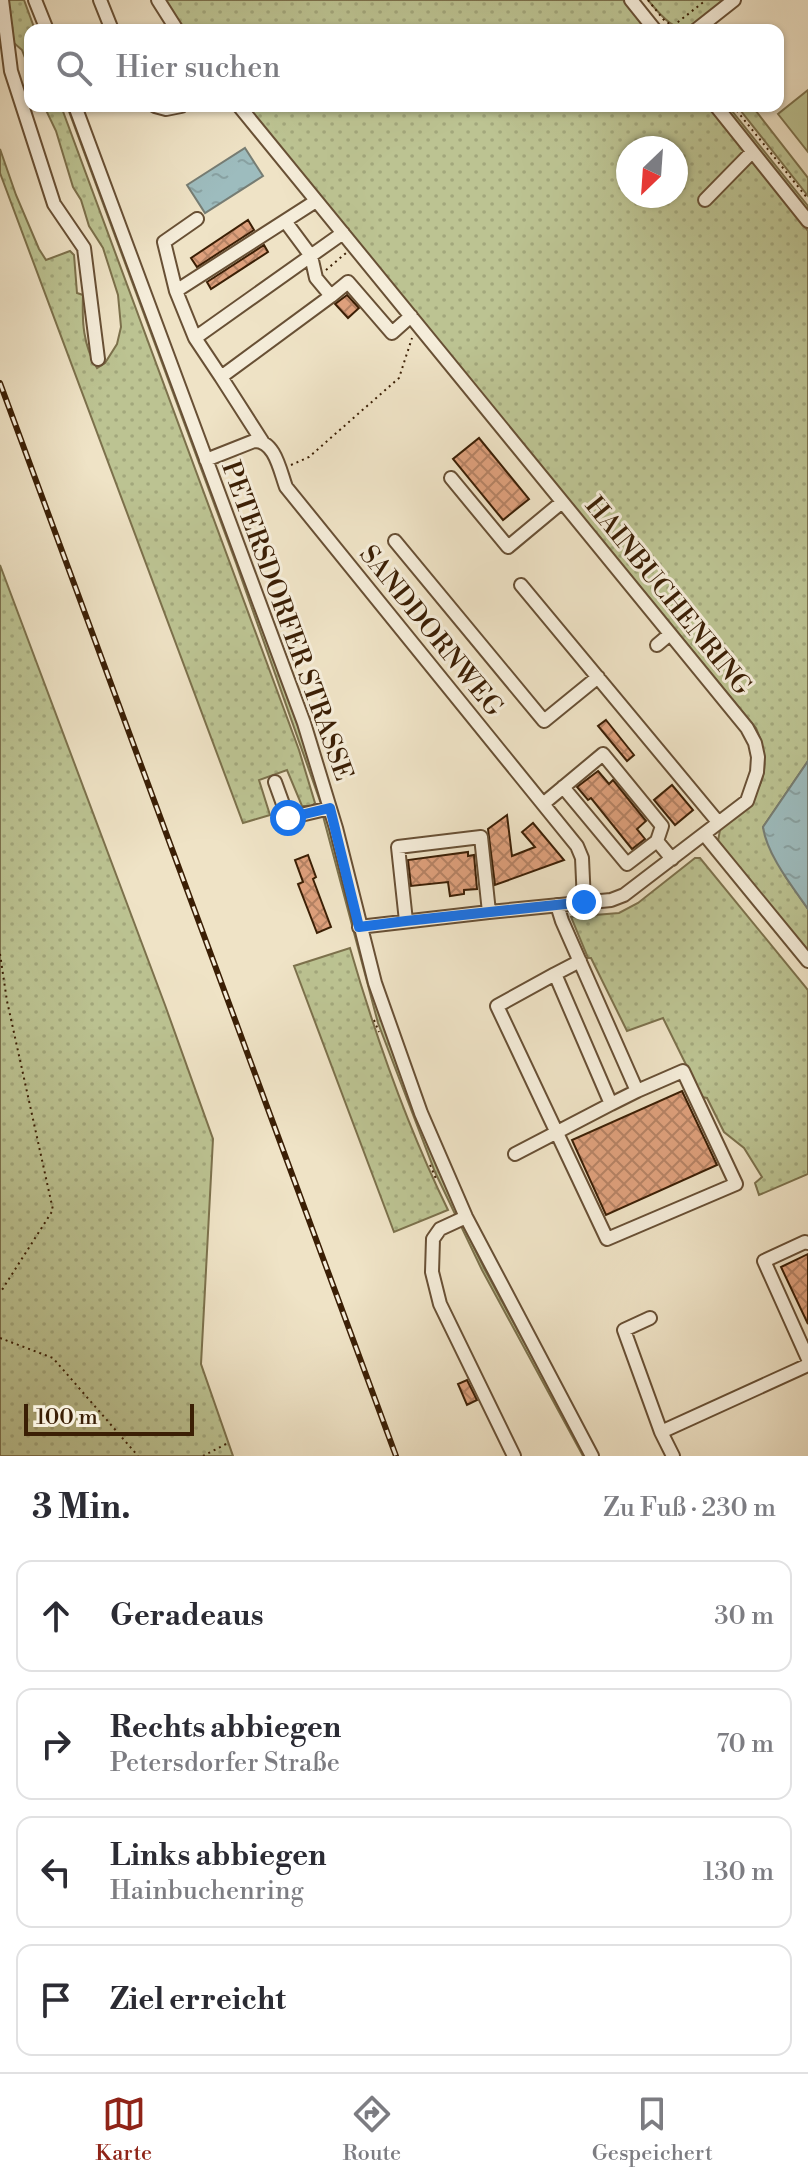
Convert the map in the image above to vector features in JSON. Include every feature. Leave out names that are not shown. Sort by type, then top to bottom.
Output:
[{"type":"street","points":[[2,0],[11,71],[24,111]]},
{"type":"street","points":[[35,0],[45,24]]},
{"type":"street","points":[[100,0],[110,24]]},
{"type":"street","points":[[158,0],[173,24]]},
{"type":"street","points":[[631,0],[650,24]]},
{"type":"street","points":[[704,24],[734,0]]},
{"type":"street","points":[[24,112],[54,204],[84,248],[98,359]]},
{"type":"street","name":"PETERSDORFER STRASSE","points":[[77,112],[304,723],[330,808],[375,983],[402,1061],[466,1217],[592,1456]]},
{"type":"street","name":"HAINBUCHENRING","points":[[244,112],[747,728],[758,757],[757,772],[747,801],[624,895],[611,900],[359,927]]},
{"type":"street","points":[[721,112],[808,221]]},
{"type":"street","points":[[705,200],[752,152]]},
{"type":"street","points":[[176,291],[316,201]]},
{"type":"street","name":"SANDDORNWEG","points":[[197,219],[164,242],[176,291],[195,338],[262,441],[270,446],[286,487],[577,846],[582,858],[584,902]]},
{"type":"street","points":[[285,221],[311,256],[316,278],[331,296]]},
{"type":"street","points":[[195,338],[343,233]]},
{"type":"street","points":[[221,377],[348,282],[392,333],[411,316]]},
{"type":"street","points":[[206,460],[254,441],[262,441]]},
{"type":"street","points":[[451,478],[508,547],[562,502]]},
{"type":"street","points":[[395,541],[544,721],[598,677]]},
{"type":"street","points":[[521,585],[718,822]]},
{"type":"street","points":[[657,645],[670,634]]},
{"type":"street","points":[[543,804],[563,787],[603,754],[662,826],[657,841],[627,864],[563,787]]},
{"type":"street","points":[[275,782],[288,818],[330,808]]},
{"type":"street","points":[[704,834],[808,961]]},
{"type":"street","points":[[406,921],[398,847],[481,837],[489,912]]},
{"type":"street","points":[[657,841],[672,859]]},
{"type":"street","points":[[557,905],[637,1091]]},
{"type":"street","points":[[515,1154],[557,1132],[611,1104],[637,1091],[683,1071],[736,1184],[607,1239],[557,1132],[497,1006],[580,961]]},
{"type":"street","points":[[555,974],[611,1104]]},
{"type":"street","points":[[466,1217],[440,1229],[433,1239],[432,1272],[440,1304],[514,1456]]},
{"type":"street","points":[[808,1243],[764,1261],[808,1359]]},
{"type":"street","points":[[650,1318],[624,1330],[661,1432],[673,1456]]},
{"type":"street","points":[[661,1432],[808,1365]]},
{"type":"path","points":[[648,0],[670,24]]},
{"type":"path","points":[[676,24],[706,0]]},
{"type":"path","points":[[738,112],[808,199]]},
{"type":"path","points":[[316,278],[341,257]]},
{"type":"path","points":[[279,470],[309,457],[399,378],[412,336],[420,328]]},
{"type":"path","points":[[0,954],[7,1001],[53,1210],[0,1293]]},
{"type":"path","points":[[371,1008],[381,1038]]},
{"type":"path","points":[[428,1160],[439,1185]]},
{"type":"path","points":[[0,1338],[53,1358],[138,1456]]},
{"type":"path","points":[[203,1456],[228,1443]]},
{"type":"green space","points":[[8,0],[24,0],[33,24],[24,24],[24,55],[14,43]]},
{"type":"green space","points":[[165,0],[623,0],[642,24],[180,24]]},
{"type":"green space","points":[[648,0],[734,0],[702,24],[672,24]]},
{"type":"green space","points":[[808,90],[808,152],[778,114]]},
{"type":"green space","points":[[47,112],[63,112],[299,750],[315,803],[312,806],[302,806],[287,770],[259,780],[270,815],[243,823],[0,173],[0,149],[16,195],[46,260],[70,251],[74,255],[77,293],[83,295],[86,342],[97,368],[105,363],[117,344],[121,327],[118,295],[103,248],[89,226],[81,200],[73,187]]},
{"type":"green space","points":[[69,112],[72,112],[306,748],[320,801],[236,563]]},
{"type":"green space","points":[[251,112],[713,112],[808,231],[808,761],[763,827],[785,876],[808,909],[808,952],[718,841],[720,830],[753,797],[764,774],[765,761],[756,728]]},
{"type":"green space","points":[[728,112],[733,112],[808,206],[808,212]]},
{"type":"green space","points":[[742,112],[757,112],[808,178],[808,196]]},
{"type":"green space","points":[[0,565],[213,1139],[201,1364],[233,1456],[0,1456]]},
{"type":"green space","points":[[323,816],[327,819],[364,966],[457,1211],[455,1214],[435,1172],[378,1023]]},
{"type":"green space","points":[[695,858],[700,858],[808,990],[808,1174],[759,1195],[755,1183],[762,1177],[744,1148],[724,1132],[707,1098],[702,1097],[663,1018],[627,1031],[591,958],[588,958],[571,917],[619,913],[638,903]]},
{"type":"green space","points":[[350,948],[393,1081],[448,1210],[394,1232],[294,966]]},
{"type":"green space","points":[[459,1222],[586,1456],[583,1456],[482,1270]]},
{"type":"water","points":[[245,148],[263,176],[205,213],[187,185]]},
{"type":"water","points":[[808,761],[808,909],[775,859],[763,827]]},
{"type":"building","points":[[248,220],[254,230],[197,267],[191,258]]},
{"type":"building","points":[[264,245],[268,252],[211,289],[207,282]]},
{"type":"building","points":[[347,295],[359,308],[348,318],[335,304]]},
{"type":"building","points":[[479,438],[529,499],[503,520],[453,459]]},
{"type":"building","points":[[606,720],[634,755],[627,761],[598,726]]},
{"type":"building","points":[[598,771],[609,784],[613,780],[646,821],[637,829],[645,839],[632,849],[591,798],[588,800],[577,787]]},
{"type":"building","points":[[672,785],[693,810],[675,825],[654,800]]},
{"type":"building","points":[[507,815],[512,856],[535,847],[522,832],[533,823],[564,860],[495,885],[488,829]]},
{"type":"building","points":[[468,852],[468,856],[474,855],[477,889],[450,896],[448,882],[411,886],[408,860]]},
{"type":"building","points":[[308,855],[316,877],[313,879],[331,927],[317,933],[298,884],[303,882],[295,860]]},
{"type":"building","points":[[682,1091],[717,1165],[606,1215],[572,1140]]},
{"type":"building","points":[[808,1254],[808,1324],[781,1267]]},
{"type":"building","points":[[467,1380],[477,1400],[467,1405],[458,1384]]},
{"type":"railway","points":[[0,383],[396,1456]]},
{"type":"route","points":[[288,818],[330,808],[359,927],[584,902]]}]
